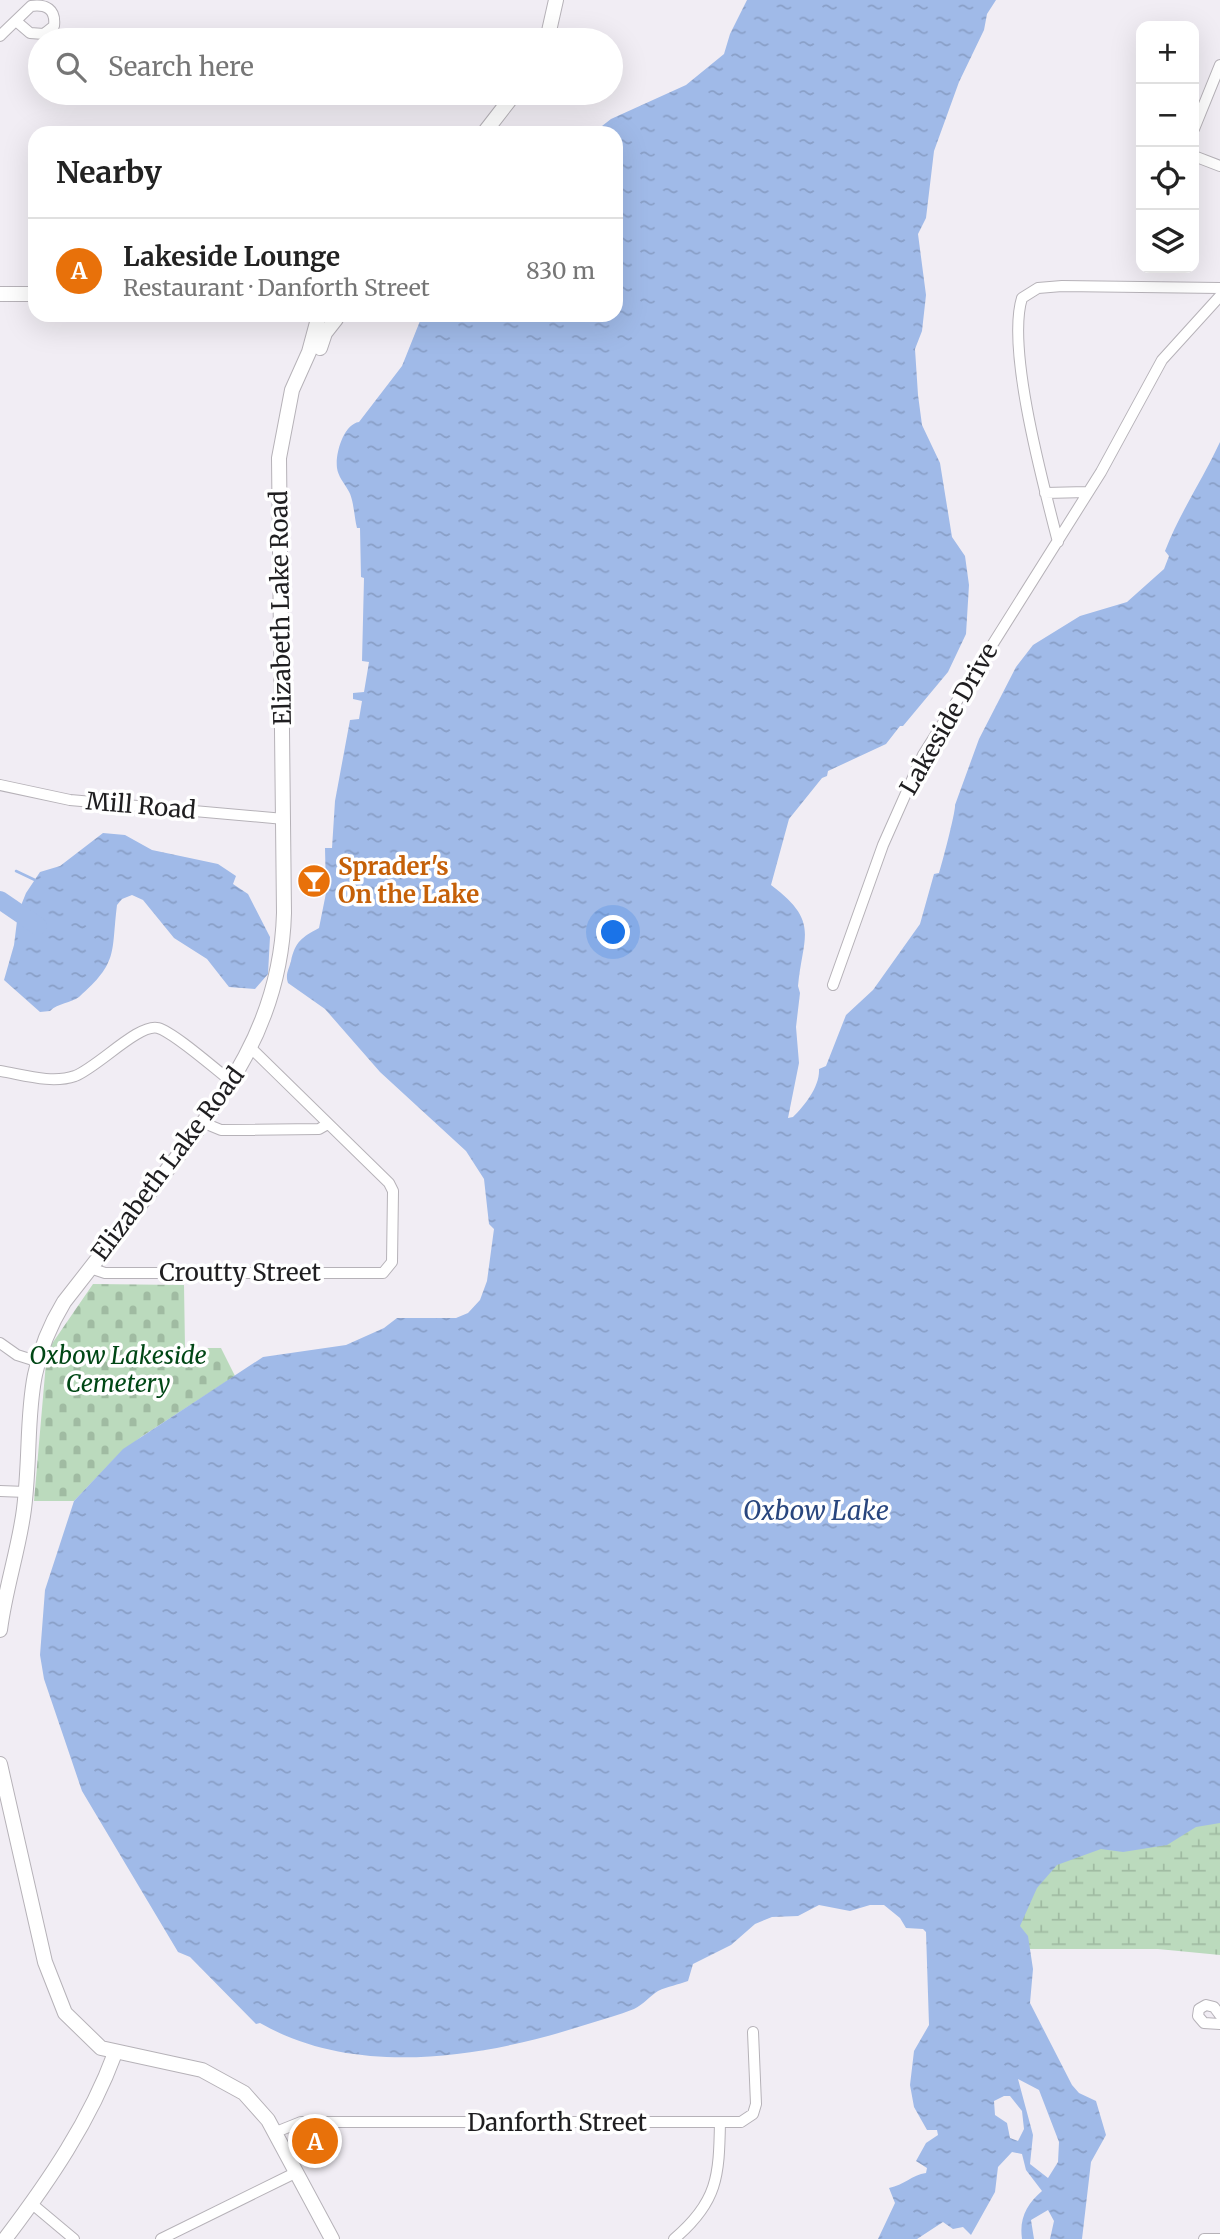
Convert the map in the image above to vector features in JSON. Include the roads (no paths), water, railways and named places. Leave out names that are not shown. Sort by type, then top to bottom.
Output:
[{"type":"street","points":[[550,28],[556,0]]},
{"type":"street","points":[[0,36],[16,20]]},
{"type":"street","points":[[1199,117],[1220,65]]},
{"type":"street","points":[[489,126],[506,105]]},
{"type":"street","points":[[1199,158],[1220,166]]},
{"type":"street","points":[[1058,542],[1045,493],[1022,370],[1018,333],[1022,298],[1038,288],[1062,286],[1220,288]]},
{"type":"street","points":[[0,294],[28,294]]},
{"type":"street","name":"Lakeside Drive","points":[[833,985],[883,845],[923,755],[1058,542],[1162,360],[1220,296]]},
{"type":"street","points":[[312,322],[316,330]]},
{"type":"street","name":"Elizabeth Lake Road","points":[[0,1630],[26,1492],[36,1361],[47,1331],[90,1268],[204,1123],[232,1083],[252,1049],[270,1001],[281,951],[284,819],[279,458],[282,427],[292,394],[316,330],[325,322]]},
{"type":"street","name":"Elizabeth Lake Road","points":[[292,394],[309,372],[329,322]]},
{"type":"street","points":[[1045,493],[1087,492]]},
{"type":"street","name":"Mill Road","points":[[0,785],[71,800],[284,819]]},
{"type":"street","points":[[0,1071],[50,1080],[74,1077],[119,1049],[136,1032],[150,1028],[165,1031],[232,1083]]},
{"type":"street","points":[[204,1123],[222,1130],[320,1129],[326,1125],[252,1049]]},
{"type":"street","name":"Croutty Street","points":[[90,1268],[104,1273],[383,1273],[389,1269],[392,1262],[392,1188],[326,1125]]},
{"type":"street","points":[[0,1343],[17,1355],[36,1361]]},
{"type":"street","points":[[0,1491],[26,1492]]},
{"type":"street","points":[[0,1764],[45,1962],[57,1997],[68,2017],[86,2037],[115,2053],[190,2067],[223,2079],[256,2104],[276,2132],[332,2239]]},
{"type":"street","points":[[1220,2015],[1213,2007],[1206,2005],[1199,2009],[1198,2016],[1204,2023],[1220,2024]]},
{"type":"street","name":"Danforth Street","points":[[276,2132],[301,2122],[741,2122],[754,2114],[757,2078],[753,2032]]},
{"type":"street","points":[[5,2239],[87,2118],[115,2053]]},
{"type":"street","points":[[674,2239],[709,2203],[719,2169],[720,2122]]},
{"type":"street","points":[[161,2239],[297,2172]]},
{"type":"street","points":[[31,2203],[74,2239]]},
{"type":"street","points":[[1204,2239],[1219,2239]]},
{"type":"water","name":"Oxbow Lake","points":[[747,0],[996,0],[987,14],[984,30],[959,82],[934,151],[926,218],[918,234],[926,295],[922,331],[915,349],[918,395],[922,425],[940,463],[952,537],[965,556],[969,585],[966,634],[948,672],[886,744],[828,771],[827,776],[822,778],[789,819],[771,885],[797,909],[805,930],[796,1027],[799,1063],[788,1118],[793,1117],[811,1095],[819,1069],[826,1066],[846,1015],[873,990],[920,924],[934,874],[939,873],[941,868],[955,805],[979,739],[1016,667],[1033,645],[1080,616],[1127,602],[1164,569],[1169,556],[1165,551],[1171,537],[1220,442],[1220,1823],[1196,1827],[1167,1845],[1123,1852],[1101,1849],[1057,1865],[1037,1888],[1020,1926],[1028,1936],[1033,1969],[1030,2003],[1072,2085],[1079,2093],[1096,2101],[1106,2135],[1091,2162],[1082,2239],[1050,2239],[1054,2221],[1048,2210],[1031,2220],[1034,2239],[1022,2239],[1025,2212],[1042,2191],[1026,2170],[1022,2154],[1012,2152],[998,2167],[995,2192],[971,2235],[963,2227],[953,2229],[943,2222],[917,2239],[878,2239],[895,2203],[889,2188],[926,2173],[927,2168],[916,2161],[926,2143],[938,2135],[937,2130],[927,2130],[914,2107],[910,2085],[914,2051],[929,2025],[926,1932],[923,1929],[906,1928],[900,1918],[884,1905],[870,1905],[850,1911],[819,1905],[798,1916],[772,1917],[755,1924],[731,1945],[693,1964],[688,1981],[658,1991],[634,2009],[508,2046],[422,2057],[380,2057],[338,2051],[298,2040],[260,2023],[256,2024],[190,1957],[178,1952],[82,1791],[44,1679],[40,1655],[45,1590],[74,1501],[123,1449],[263,1357],[346,1345],[384,1328],[397,1318],[456,1318],[468,1313],[480,1300],[487,1281],[494,1229],[489,1224],[484,1179],[466,1151],[380,1072],[325,1009],[287,980],[297,945],[319,928],[326,893],[325,848],[332,848],[335,801],[350,720],[359,719],[362,701],[353,699],[353,693],[364,692],[369,662],[362,661],[364,578],[361,577],[360,528],[357,528],[350,494],[338,471],[337,455],[345,433],[359,422],[402,366],[420,322],[623,322],[623,126],[602,126],[611,119],[686,85],[724,54],[730,34]],"holes":[[[1018,2079],[1039,2090],[1059,2142],[1058,2162],[1048,2178],[1030,2164],[1033,2135]],[[1010,2096],[1022,2111],[1024,2129],[1018,2141],[1010,2138],[1007,2123],[995,2115],[994,2101]]]},
{"type":"water","points":[[103,833],[125,835],[152,850],[218,864],[236,876],[233,884],[248,894],[270,937],[268,974],[255,989],[229,987],[207,959],[174,938],[143,900],[132,895],[122,899],[117,905],[113,946],[107,965],[79,997],[50,1011],[40,1012],[4,980],[14,945],[18,913],[26,893],[40,872],[60,866]]},
{"type":"waterway","points":[[16,871],[35,880]]},
{"type":"waterway","points":[[0,900],[38,926]]},
{"type":"place","name":"Sprader's On the Lake","points":[[314,881]]},
{"type":"place","name":"Lakeside Lounge","points":[[315,2141]]},
{"type":"park label","name":"Oxbow Lakeside Cemetery","points":[[118,1370]]}]
